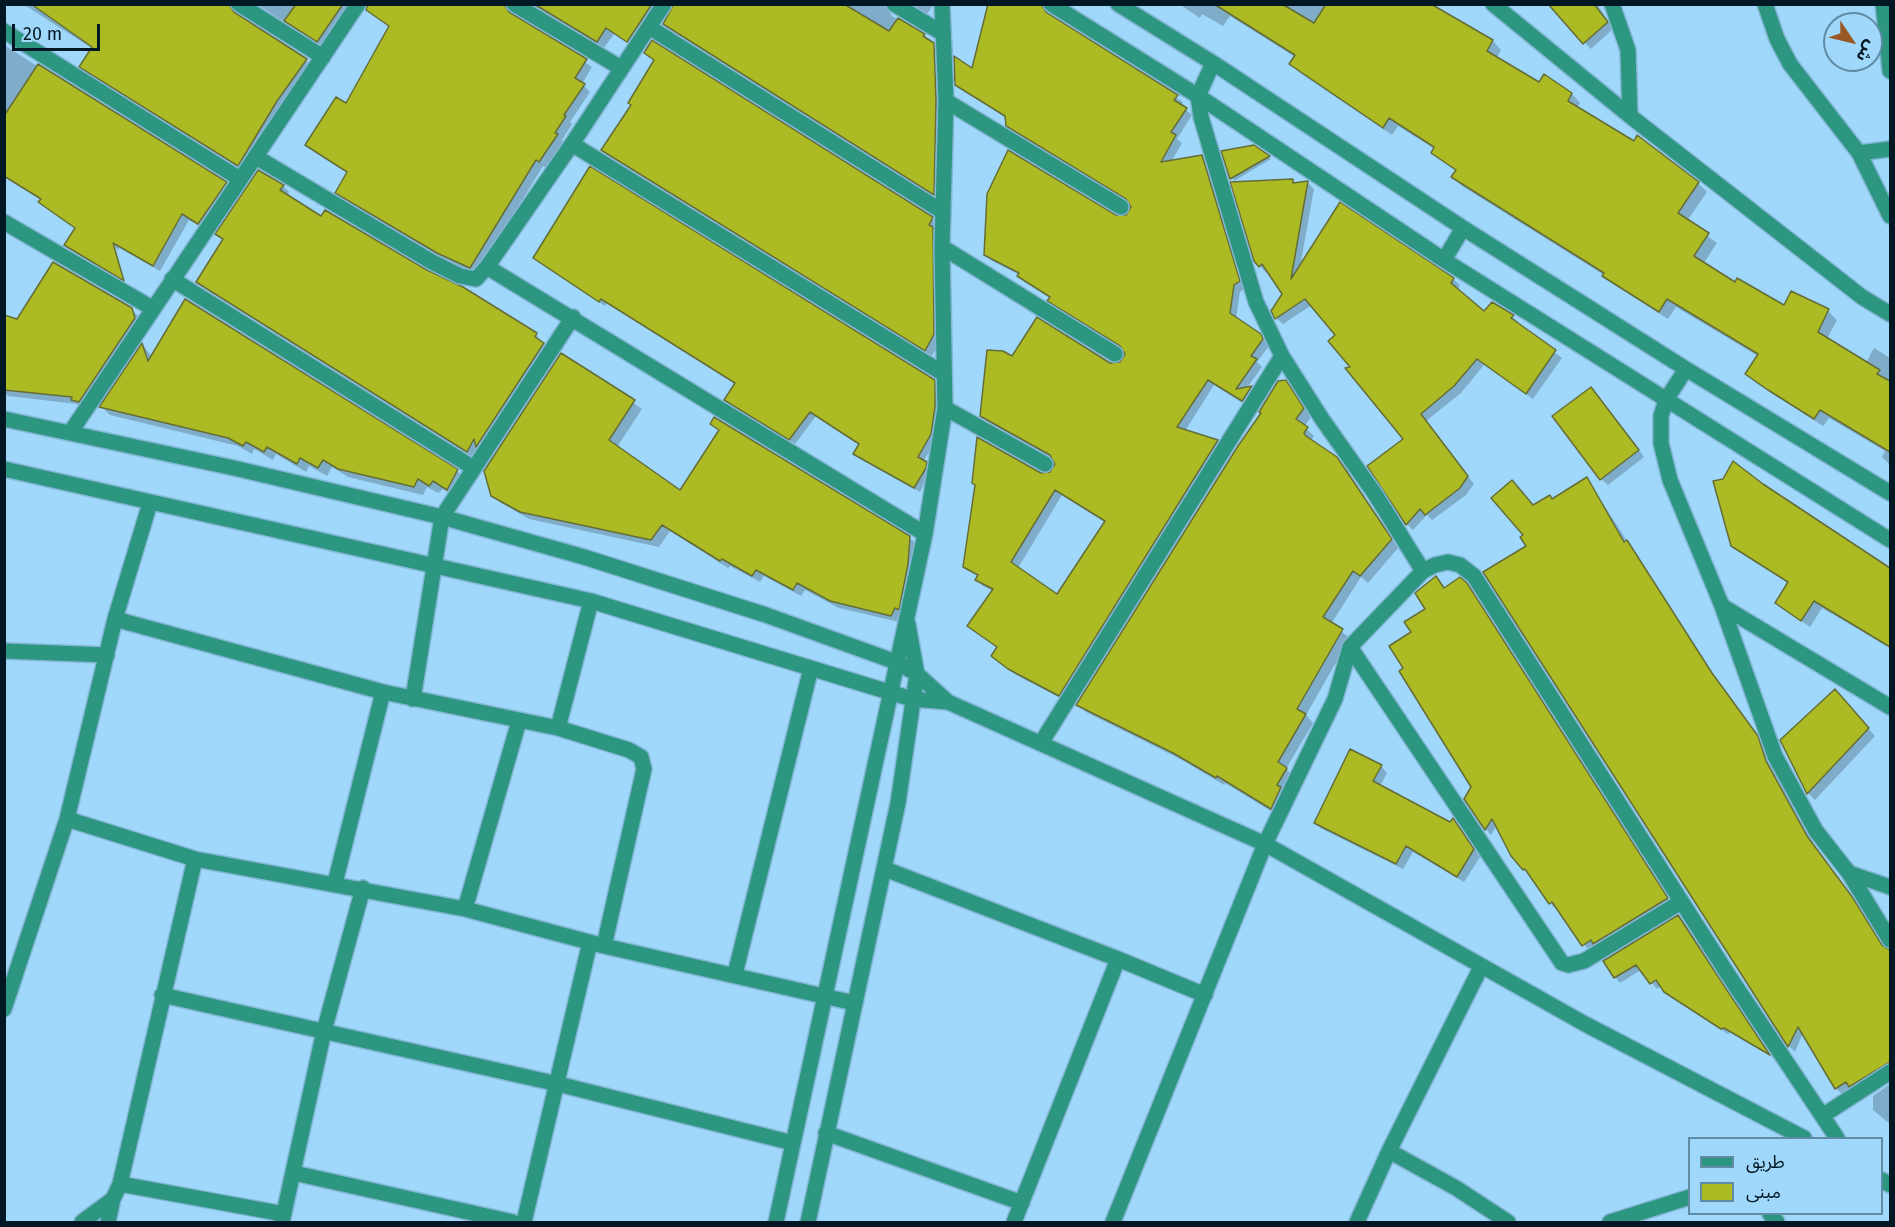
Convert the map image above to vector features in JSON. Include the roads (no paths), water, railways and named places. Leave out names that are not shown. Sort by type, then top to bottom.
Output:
[{"type":"street","points":[[239,4],[323,57]]},
{"type":"street","points":[[70,433],[358,4]]},
{"type":"street","points":[[514,4],[621,68]]},
{"type":"street","points":[[256,157],[460,276],[476,279],[487,267],[572,144],[664,4]]},
{"type":"street","points":[[894,4],[942,33]]},
{"type":"street","points":[[776,1222],[925,534],[945,408],[942,248],[946,101],[942,4]]},
{"type":"street","points":[[1051,4],[1198,96],[1444,260],[1890,540]]},
{"type":"street","points":[[1118,4],[1213,63],[1463,228],[1686,369],[1890,493]]},
{"type":"street","points":[[1493,4],[1630,116],[1862,297],[1890,314]]},
{"type":"street","points":[[1612,4],[1628,50],[1630,116]]},
{"type":"street","points":[[1766,4],[1777,39],[1790,64],[1859,153],[1890,216]]},
{"type":"street","points":[[1883,4],[1890,71]]},
{"type":"street","points":[[649,27],[943,212]]},
{"type":"street","points":[[4,32],[240,179]]},
{"type":"street","points":[[1213,63],[1198,96],[1205,135],[1240,257],[1256,302],[1282,356],[1423,571]]},
{"type":"street","points":[[946,101],[1121,207]]},
{"type":"street","points":[[572,144],[944,374]]},
{"type":"street","points":[[1859,153],[1890,149]]},
{"type":"street","points":[[4,222],[152,308]]},
{"type":"street","points":[[1444,260],[1463,228]]},
{"type":"street","points":[[942,248],[1115,354]]},
{"type":"street","points":[[487,267],[573,317],[925,534]]},
{"type":"street","points":[[172,279],[472,467]]},
{"type":"street","points":[[413,699],[442,517],[472,467],[573,317]]},
{"type":"street","points":[[1041,743],[1282,356]]},
{"type":"street","points":[[1686,369],[1666,400],[1660,429],[1663,459],[1722,606],[1775,756],[1795,797],[1816,831],[1849,873],[1890,940]]},
{"type":"street","points":[[945,408],[1045,464]]},
{"type":"street","points":[[4,420],[234,468],[442,517],[584,557],[732,604],[896,662],[917,674],[948,702],[1265,844],[1481,967],[1802,1137]]},
{"type":"street","points":[[4,469],[591,601],[912,699],[948,702]]},
{"type":"street","points":[[4,1009],[67,819],[115,619],[150,503]]},
{"type":"street","points":[[1113,1222],[1265,844],[1335,699],[1350,647],[1423,571],[1449,562],[1460,565],[1474,576],[1681,902],[1836,1137]]},
{"type":"street","points":[[558,728],[591,601]]},
{"type":"street","points":[[1722,606],[1890,707]]},
{"type":"street","points":[[115,619],[383,692],[558,728],[629,750],[645,763],[558,1084],[524,1222]]},
{"type":"street","points":[[808,1222],[898,803],[917,674],[907,619]]},
{"type":"street","points":[[1350,647],[1562,963],[1569,965],[1584,961],[1681,902]]},
{"type":"street","points":[[4,651],[107,655]]},
{"type":"street","points":[[735,974],[811,668]]},
{"type":"street","points":[[335,883],[383,692]]},
{"type":"street","points":[[465,909],[519,721]]},
{"type":"street","points":[[67,819],[195,859],[363,888],[465,909],[597,944],[854,1003]]},
{"type":"street","points":[[108,1222],[112,1199],[120,1184],[195,859]]},
{"type":"street","points":[[885,869],[1118,958],[1204,995]]},
{"type":"street","points":[[1849,873],[1890,887]]},
{"type":"street","points":[[120,1184],[283,1218],[324,1031],[363,888]]},
{"type":"street","points":[[1014,1222],[1118,958]]},
{"type":"street","points":[[1357,1222],[1389,1151],[1481,967]]},
{"type":"street","points":[[162,995],[558,1084],[793,1143]]},
{"type":"street","points":[[1822,1116],[1890,1072]]},
{"type":"street","points":[[826,1133],[1022,1203]]},
{"type":"street","points":[[1389,1151],[1456,1188],[1508,1222]]},
{"type":"street","points":[[294,1173],[513,1222]]},
{"type":"street","points":[[1610,1222],[1688,1197]]},
{"type":"street","points":[[82,1222],[112,1199]]}]
